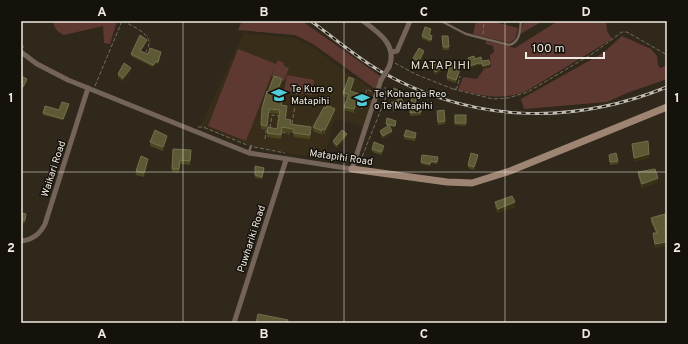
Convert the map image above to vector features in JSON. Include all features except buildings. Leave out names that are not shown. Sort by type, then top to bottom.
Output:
[{"type":"street","points":[[352,166],[391,61],[392,52],[382,36],[363,21]]},
{"type":"street","points":[[392,52],[397,51],[410,21]]},
{"type":"street","name":"Matapihi Road","points":[[21,52],[50,71],[92,87],[249,153],[286,160],[352,166],[455,183],[479,182],[510,171],[667,107]]},
{"type":"street","name":"Waikari Road","points":[[21,241],[41,233],[92,87]]},
{"type":"street","name":"Puwhariki Road","points":[[234,323],[286,160]]},
{"type":"lane","points":[[441,21],[459,31],[482,39],[509,44],[514,43],[517,40],[522,21]]},
{"type":"lane","points":[[249,153],[251,146]]},
{"type":"lane","points":[[286,160],[288,154]]},
{"type":"path","points":[[92,87],[122,21],[142,33],[148,39],[149,43],[146,52]]},
{"type":"path","points":[[482,39],[484,21]]},
{"type":"path","points":[[391,61],[415,74],[453,89],[493,99],[508,98],[528,92],[592,54],[622,32],[628,32],[667,55]]},
{"type":"path","points":[[21,45],[30,52]]},
{"type":"path","points":[[453,89],[457,88],[460,76]]},
{"type":"path","points":[[304,156],[352,166],[360,163],[386,97],[383,81]]},
{"type":"path","points":[[362,109],[358,102],[362,101],[367,89],[372,91],[372,95]]},
{"type":"path","points":[[292,129],[297,93]]},
{"type":"path","points":[[361,107],[368,105],[370,102]]},
{"type":"path","points":[[265,139],[266,131],[270,130],[272,115],[279,116],[278,121]]},
{"type":"path","points":[[194,126],[203,127],[251,146],[288,154]]},
{"type":"path","points":[[282,132],[289,134]]},
{"type":"shaded area","points":[[53,21],[117,21],[110,44],[104,43],[103,26],[64,35],[56,30]]},
{"type":"shaded area","points":[[242,21],[302,21],[380,76],[375,89],[313,44],[295,35],[238,30]]},
{"type":"shaded area","points":[[476,21],[491,21],[518,28],[515,39],[509,43],[473,34]]},
{"type":"shaded area","points":[[524,21],[543,21],[520,34]]},
{"type":"shaded area","points":[[558,21],[606,21],[607,31],[612,39],[527,91],[500,97],[485,96],[458,90],[463,77],[477,79],[484,69],[491,67],[490,55],[494,52],[493,46],[486,44],[486,41],[515,48]]},
{"type":"shaded area","name":"Te Kura o Matapihi","points":[[244,33],[295,38],[312,46],[351,76],[357,78],[375,92],[365,128],[338,119],[333,122],[325,159],[257,148],[200,127]]},
{"type":"shaded area","points":[[622,36],[651,49],[657,56],[658,65],[660,68],[667,65],[667,79],[627,93],[607,102],[524,109],[521,99],[603,53]]},
{"type":"shaded area","points":[[238,49],[276,64],[278,60],[284,63],[284,66],[289,68],[284,81],[272,76],[275,66],[246,141],[208,126]]},
{"type":"shaded area","points":[[287,75],[314,80],[312,95],[284,91]]},
{"type":"railway","points":[[311,21],[354,54],[380,71],[415,88],[450,101],[485,109],[522,113],[558,113],[594,108],[631,100],[667,87]]},
{"type":"place","name":"Te Kura o Matapihi","points":[[279,95]]},
{"type":"place","name":"Te Kohanga Reo o Te Matapihi","points":[[362,100]]},
{"type":"district","name":"MATAPIHI","points":[[441,66]]}]
